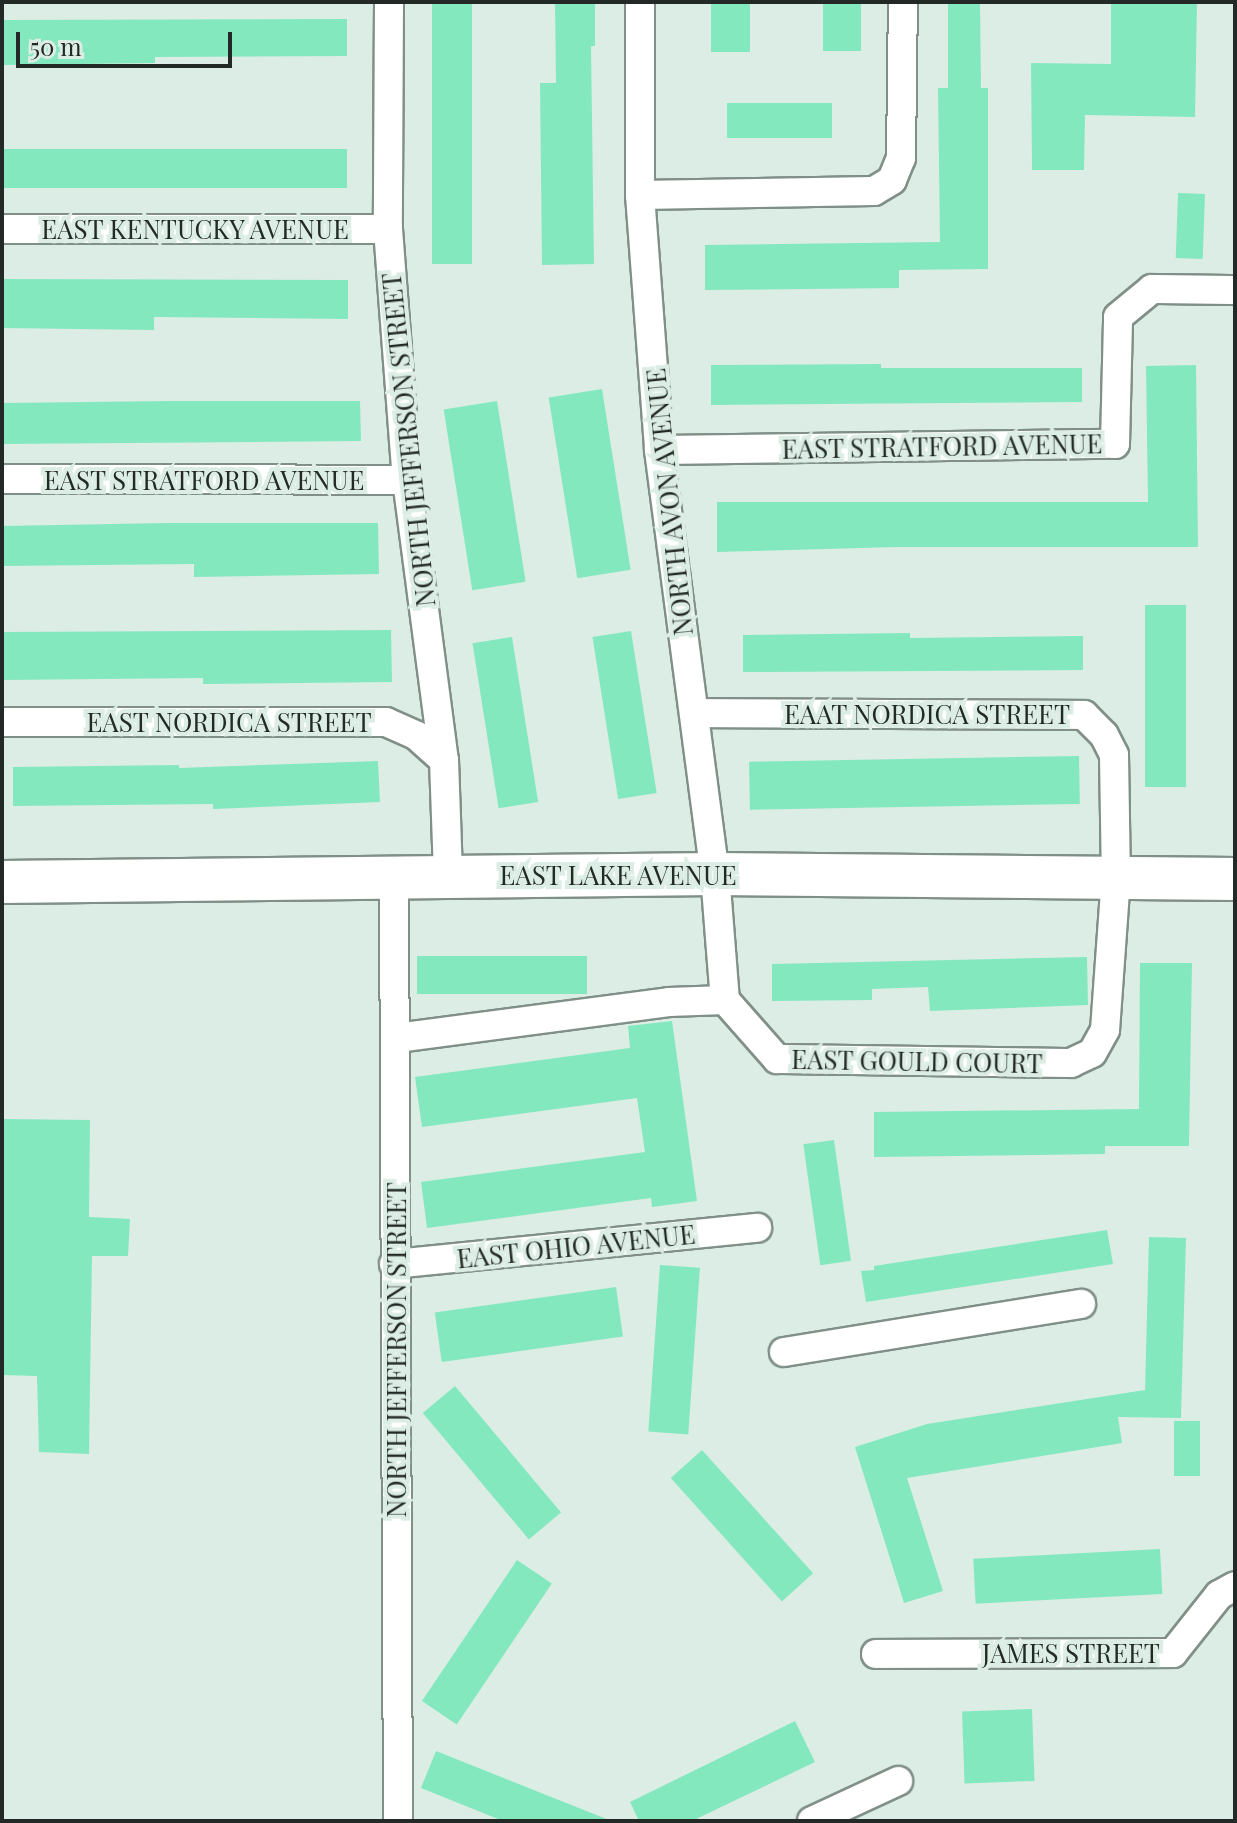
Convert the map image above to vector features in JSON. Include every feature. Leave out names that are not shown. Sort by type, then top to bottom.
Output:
[{"type":"street","name":"NORTH JEFFERSON STREET","points":[[389,2],[388,229],[407,480],[444,760],[448,877]]},
{"type":"street","name":"NORTH AVON AVENUE","points":[[640,2],[640,195],[659,450],[715,874],[725,1000]]},
{"type":"street","points":[[640,195],[874,191],[892,180],[901,158],[903,2]]},
{"type":"street","name":"EAST KENTUCKY AVENUE","points":[[2,229],[388,229]]},
{"type":"street","name":"EAST STRATFORD AVENUE","points":[[659,450],[1115,444],[1118,317],[1152,289],[1235,290]]},
{"type":"street","name":"EAST STRATFORD AVENUE","points":[[2,479],[407,480]]},
{"type":"street","name":"EAAT NORDICA STREET","points":[[694,713],[1084,715],[1104,735],[1114,755],[1116,877]]},
{"type":"street","name":"EAST NORDICA STREET","points":[[2,722],[386,722],[417,736],[444,760]]},
{"type":"street","name":"EAST LAKE AVENUE","points":[[2,882],[715,874],[1235,879]]},
{"type":"street","name":"EAST GOULD COURT","points":[[725,1000],[777,1059],[1071,1063],[1092,1053],[1105,1030],[1116,877]]},
{"type":"street","name":"NORTH JEFFERSON STREET","points":[[394,878],[398,1821]]},
{"type":"street","points":[[397,1038],[669,1002],[725,1000]]},
{"type":"street","name":"EAST OHIO AVENUE","points":[[394,1264],[757,1228]]},
{"type":"street","points":[[784,1352],[1081,1304]]},
{"type":"street","name":"JAMES STREET","points":[[876,1654],[1173,1653],[1219,1595],[1235,1586]]},
{"type":"street","points":[[812,1821],[898,1781]]},
{"type":"building","points":[[432,2],[472,2],[472,264],[432,264]]},
{"type":"building","points":[[555,2],[595,2],[595,46],[591,46],[594,264],[542,265],[540,83],[556,83]]},
{"type":"building","points":[[711,2],[750,2],[750,52],[711,52]]},
{"type":"building","points":[[823,2],[861,2],[861,51],[823,51]]},
{"type":"building","points":[[948,2],[980,2],[981,88],[988,88],[988,269],[899,270],[899,288],[705,290],[705,245],[940,242],[938,88],[948,88]]},
{"type":"building","points":[[1111,2],[1197,2],[1195,117],[1085,115],[1084,170],[1032,170],[1031,63],[1111,64]]},
{"type":"building","points":[[347,19],[347,56],[155,57],[155,63],[2,65],[2,20]]},
{"type":"building","points":[[727,103],[832,103],[832,138],[727,138]]},
{"type":"building","points":[[2,149],[347,149],[347,188],[2,188]]},
{"type":"building","points":[[1178,193],[1205,194],[1203,259],[1176,258]]},
{"type":"building","points":[[2,279],[348,280],[348,319],[154,317],[154,330],[2,328]]},
{"type":"building","points":[[881,364],[881,368],[1082,368],[1082,402],[711,405],[711,365]]},
{"type":"building","points":[[1196,365],[1198,547],[898,547],[717,552],[717,502],[1148,502],[1146,366]]},
{"type":"building","points":[[602,389],[631,570],[577,578],[549,397]]},
{"type":"building","points":[[360,401],[361,441],[2,444],[2,403]]},
{"type":"building","points":[[497,401],[526,582],[472,590],[444,409]]},
{"type":"building","points":[[378,523],[379,574],[194,577],[194,564],[2,566],[2,526]]},
{"type":"building","points":[[1145,605],[1186,605],[1186,787],[1145,787]]},
{"type":"building","points":[[391,630],[392,682],[203,684],[203,678],[2,680],[2,632]]},
{"type":"building","points":[[631,631],[657,793],[618,799],[592,637]]},
{"type":"building","points":[[910,633],[910,638],[1083,636],[1083,670],[743,672],[743,635]]},
{"type":"building","points":[[512,637],[538,802],[499,808],[472,643]]},
{"type":"building","points":[[1079,756],[1080,804],[750,810],[749,762]]},
{"type":"building","points":[[378,761],[380,802],[213,809],[213,804],[13,806],[13,767],[179,765],[179,768]]},
{"type":"building","points":[[417,956],[587,956],[587,994],[417,994]]},
{"type":"building","points":[[1087,957],[1088,1005],[930,1011],[928,987],[872,989],[872,1000],[772,1001],[772,964]]},
{"type":"building","points":[[1140,963],[1192,963],[1189,1146],[1105,1146],[1105,1154],[874,1157],[874,1112],[1139,1109]]},
{"type":"building","points":[[672,1021],[697,1201],[652,1207],[651,1198],[427,1228],[421,1182],[645,1152],[637,1098],[422,1127],[415,1077],[630,1048],[628,1026]]},
{"type":"building","points":[[3,1119],[90,1120],[89,1217],[130,1219],[128,1256],[92,1256],[89,1454],[39,1452],[37,1376],[2,1375]]},
{"type":"building","points":[[834,1140],[851,1261],[820,1265],[803,1144]]},
{"type":"building","points":[[1107,1230],[1113,1264],[866,1302],[861,1271],[874,1270],[874,1266]]},
{"type":"building","points":[[1149,1237],[1186,1238],[1181,1418],[1118,1417],[1122,1443],[907,1478],[943,1591],[904,1603],[855,1447],[927,1424],[1145,1390]]},
{"type":"building","points":[[660,1265],[700,1268],[688,1434],[648,1432]]},
{"type":"building","points":[[616,1287],[623,1337],[442,1362],[435,1312]]},
{"type":"building","points":[[455,1386],[561,1512],[529,1539],[423,1413]]},
{"type":"building","points":[[1174,1421],[1200,1421],[1200,1476],[1174,1476]]},
{"type":"building","points":[[702,1450],[813,1573],[782,1601],[671,1478]]},
{"type":"building","points":[[1160,1549],[1162,1594],[976,1604],[973,1559]]},
{"type":"building","points":[[517,1560],[552,1583],[457,1724],[422,1701]]},
{"type":"building","points":[[1032,1709],[1035,1781],[965,1783],[962,1711]]},
{"type":"building","points":[[795,1721],[815,1762],[692,1821],[639,1821],[630,1802]]},
{"type":"building","points":[[436,1751],[609,1821],[503,1821],[421,1788]]}]
